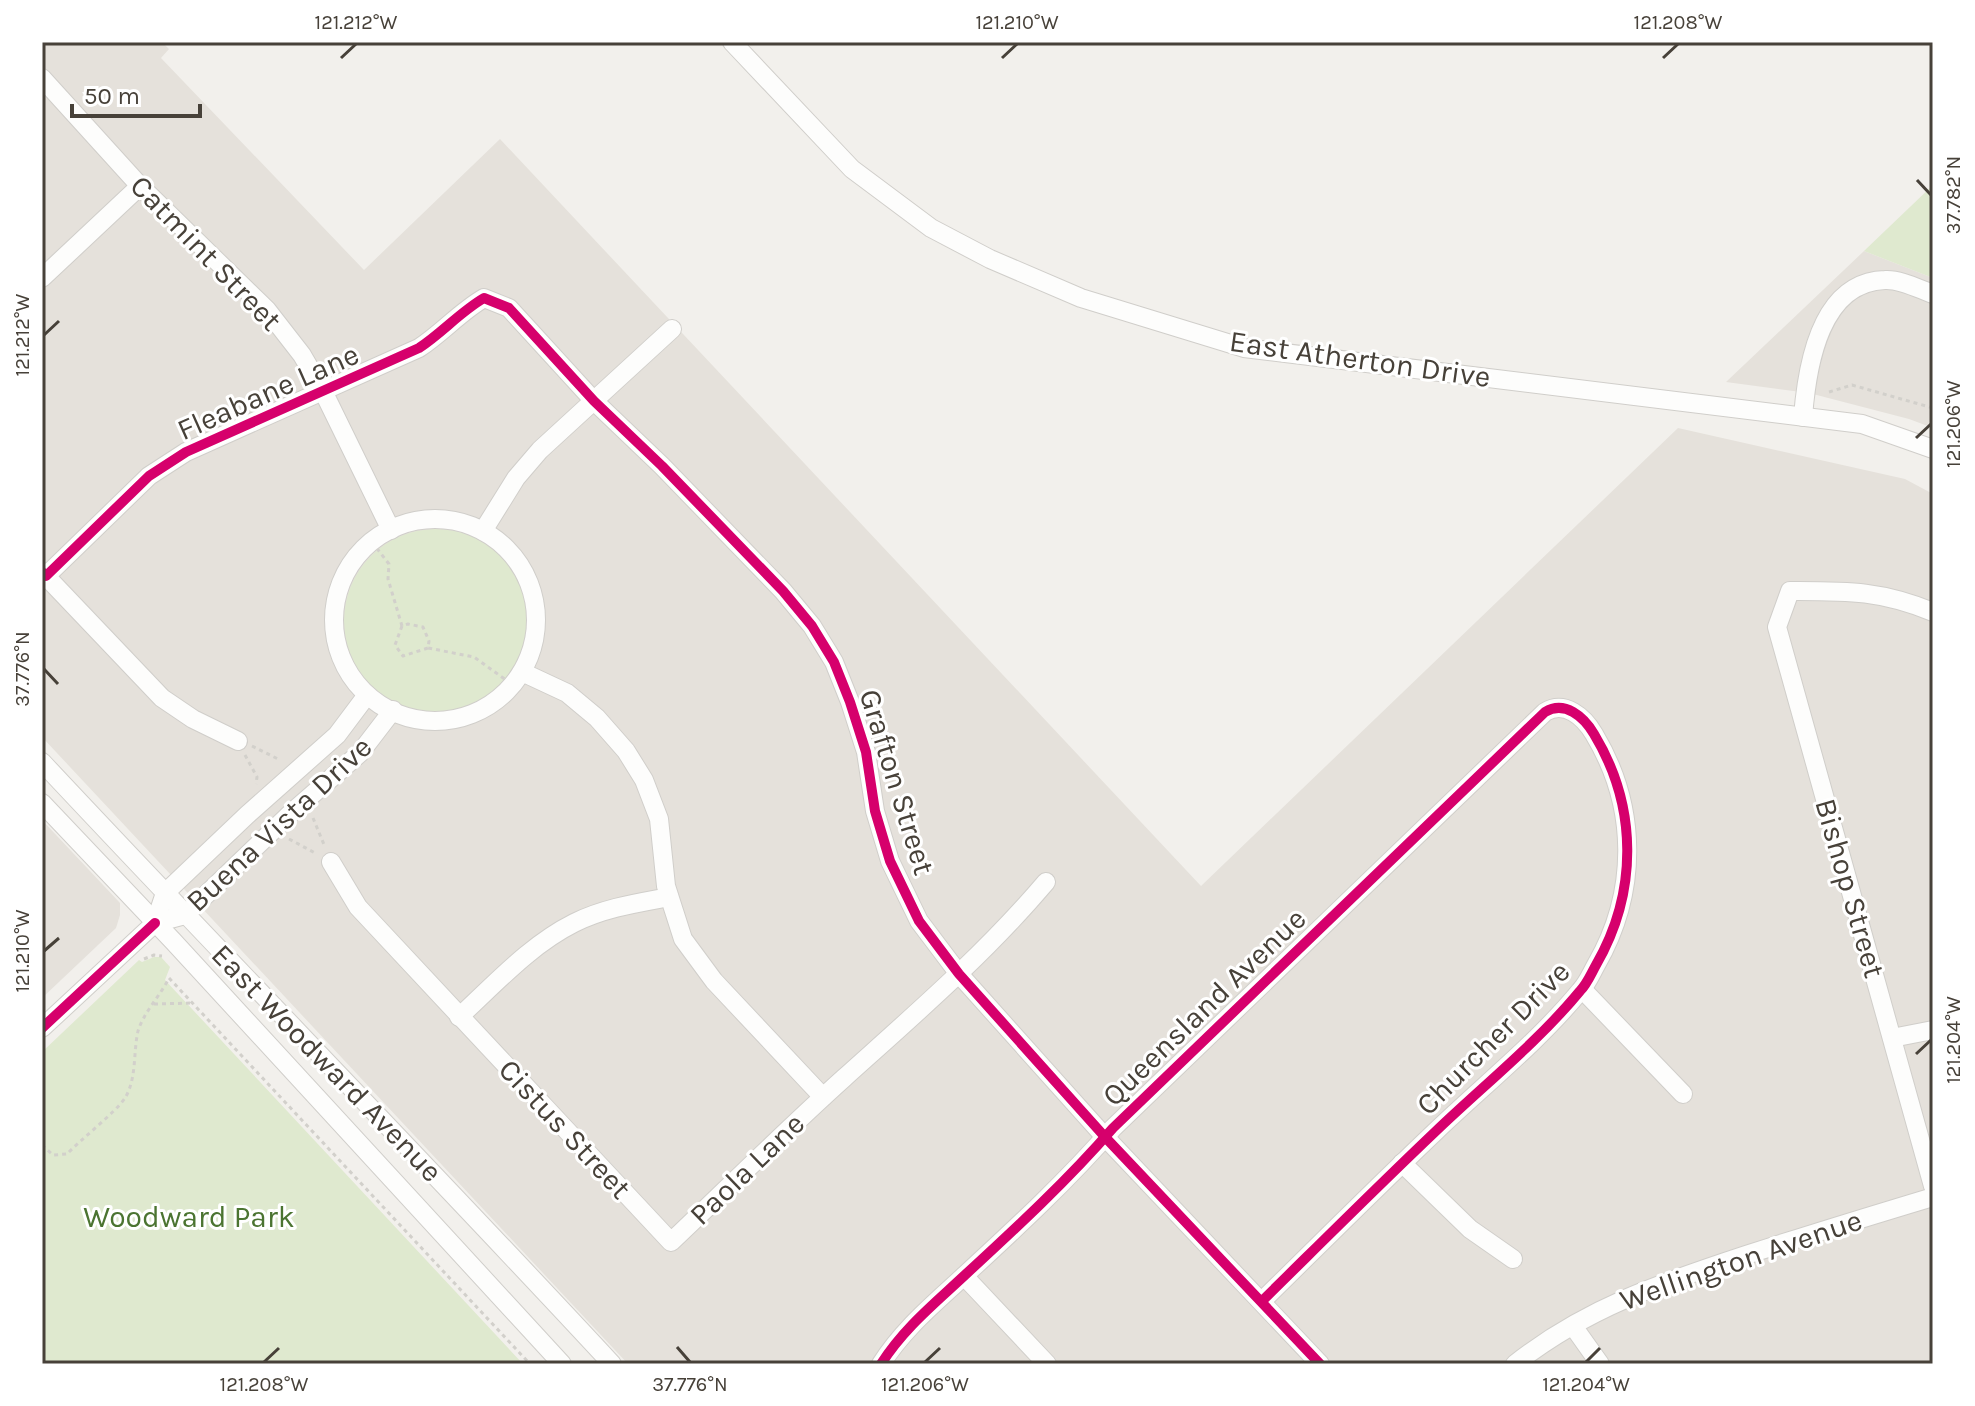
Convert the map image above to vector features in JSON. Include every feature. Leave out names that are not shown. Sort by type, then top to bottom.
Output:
[{"type":"street","name":"East Atherton Drive","points":[[732,42],[852,169],[931,228],[990,259],[1081,298],[1244,348],[1862,424],[1933,449]]},
{"type":"street","name":"Catmint Street","points":[[42,78],[140,186],[267,310],[302,355],[391,530]]},
{"type":"street","points":[[42,278],[140,186]]},
{"type":"street","points":[[1803,417],[1805,390],[1814,350],[1834,304],[1858,284],[1888,279],[1933,294]]},
{"type":"street","name":"Fleabane Lane","points":[[44,574],[149,476],[186,452],[419,348],[436,337],[467,308],[484,298]]},
{"type":"street","name":"Grafton Street","points":[[484,298],[509,308],[594,401],[783,591],[812,626],[834,662],[850,702],[866,752],[875,811],[890,861],[919,921],[959,974],[1105,1137],[1320,1364]]},
{"type":"street","points":[[483,531],[516,478],[540,450],[672,329]]},
{"type":"street","points":[[433,519],[463,523],[483,531],[512,555],[527,578],[533,597],[536,628],[532,649],[517,679],[502,696],[484,709],[454,720],[435,722],[405,717],[367,695],[344,664],[336,641],[334,613],[339,586],[348,567],[372,542],[408,522],[433,519]]},
{"type":"street","points":[[44,574],[162,698],[193,719],[238,741]]},
{"type":"street","name":"Bishop Street","points":[[1933,612],[1906,601],[1861,591],[1790,591],[1777,627],[1933,1186]]},
{"type":"street","points":[[517,679],[567,693],[597,718],[626,751],[644,780],[659,819],[669,897],[683,939],[714,981],[823,1097]]},
{"type":"street","name":"Buena Vista Drive","points":[[155,923],[165,893],[261,801],[337,735],[367,695]]},
{"type":"street","name":"Churcher Drive","points":[[1262,1301],[1582,989],[1617,924],[1629,858],[1625,813],[1610,766],[1582,718],[1566,708],[1553,707],[1533,723]]},
{"type":"street","name":"Buena Vista Drive","points":[[42,1028],[155,923],[185,915],[309,796],[360,753],[393,710]]},
{"type":"street","name":"Queensland Avenue","points":[[881,1364],[920,1314],[964,1276],[1533,723]]},
{"type":"street","name":"East Woodward Avenue","points":[[42,762],[444,1183],[612,1364]]},
{"type":"street","name":"East Woodward Avenue","points":[[42,803],[562,1364]]},
{"type":"street","name":"Cistus Street","points":[[331,862],[358,907],[671,1242]]},
{"type":"street","name":"Paola Lane","points":[[671,1242],[823,1097],[959,974],[1014,920],[1046,882]]},
{"type":"street","points":[[459,1017],[542,941],[574,922],[610,909],[669,897]]},
{"type":"street","points":[[1582,989],[1683,1094]]},
{"type":"street","points":[[1892,1038],[1933,1030]]},
{"type":"street","points":[[1402,1163],[1470,1229],[1513,1259]]},
{"type":"street","name":"Wellington Avenue","points":[[1515,1364],[1539,1345],[1609,1305],[1654,1285],[1933,1197]]},
{"type":"street","points":[[964,1276],[1047,1364]]},
{"type":"street","points":[[1573,1326],[1600,1364]]},
{"type":"path","points":[[1829,392],[1852,385],[1933,408]]},
{"type":"path","points":[[372,542],[389,564],[388,579],[402,626],[395,645],[403,656],[428,648],[474,657],[517,679]]},
{"type":"path","points":[[402,626],[423,627],[429,641],[428,648]]},
{"type":"path","points":[[238,741],[269,753],[278,761],[292,758],[301,766]]},
{"type":"path","points":[[238,741],[257,777],[254,793],[261,801]]},
{"type":"path","points":[[309,796],[316,808],[313,819],[331,862]]},
{"type":"path","points":[[268,834],[275,841],[290,839],[331,862]]},
{"type":"path","points":[[143,960],[158,954],[168,961]]},
{"type":"path","points":[[42,1145],[53,1155],[67,1154],[124,1098],[132,1077],[138,1032],[144,1016],[174,968]]},
{"type":"path","points":[[169,978],[530,1364]]},
{"type":"path","points":[[154,1004],[193,1003]]},
{"type":"shaded area","points":[[42,42],[162,42],[169,49],[161,58],[364,270],[500,139],[1201,886],[1678,428],[1905,479],[1933,494],[1933,1364],[628,1364],[42,737]]},
{"type":"shaded area","points":[[1864,251],[1933,278],[1933,428],[1809,393],[1726,382]]},
{"type":"shaded area","points":[[42,820],[120,903],[120,915],[116,928],[42,998]]},
{"type":"green space","points":[[1933,185],[1933,278],[1864,251]]},
{"type":"green space","points":[[436,529],[471,536],[501,556],[521,586],[528,621],[521,656],[501,686],[471,706],[436,713],[401,706],[371,686],[351,656],[344,621],[351,586],[371,556],[401,536]]},
{"type":"green space","name":"Woodward Park","points":[[161,957],[170,967],[165,980],[523,1364],[42,1364],[42,1052],[139,960],[142,962]]},
{"type":"cycle path","points":[[42,572],[46,576],[149,476],[186,452],[419,348],[484,298],[509,308],[594,401],[783,591],[812,626],[834,662],[850,702],[866,752],[875,811],[890,861],[919,921],[959,974],[1105,1137],[1320,1364]]},
{"type":"cycle path","points":[[881,1364],[920,1317],[1545,712],[1560,708],[1573,712],[1590,728],[1608,762],[1625,820],[1627,850],[1620,908],[1591,975],[1547,1028],[1414,1152],[1262,1301]]},
{"type":"cycle path","points":[[42,1028],[155,923]]}]
